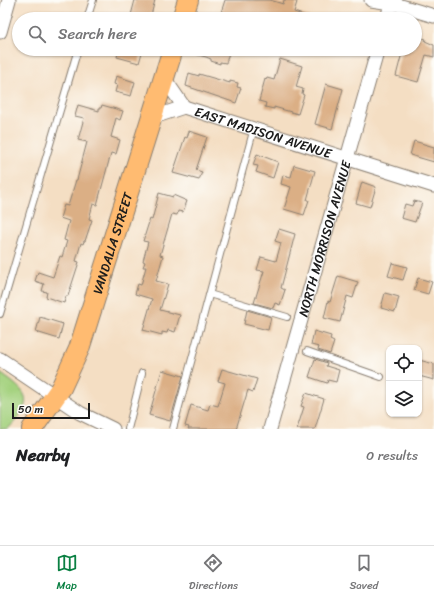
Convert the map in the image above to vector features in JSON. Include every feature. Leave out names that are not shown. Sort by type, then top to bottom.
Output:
[{"type":"main road","points":[[184,12],[188,0]]},
{"type":"main road","name":"VANDALIA STREET","points":[[32,429],[55,397],[73,363],[86,329],[171,56]]},
{"type":"street","points":[[0,32],[9,0]]},
{"type":"street","points":[[371,0],[392,1],[434,16]]},
{"type":"street","points":[[389,12],[392,1]]},
{"type":"street","name":"NORTH MORRISON AVENUE","points":[[270,429],[376,56]]},
{"type":"street","points":[[151,118],[184,107],[164,78]]},
{"type":"street","name":"EAST MADISON AVENUE","points":[[184,107],[434,186]]},
{"type":"street","points":[[0,360],[94,421],[113,429]]},
{"type":"lane","points":[[89,12],[93,0]]},
{"type":"lane","points":[[0,314],[76,56]]},
{"type":"lane","points":[[173,429],[254,128]]},
{"type":"lane","points":[[209,294],[287,317]]},
{"type":"lane","points":[[307,351],[381,377]]},
{"type":"lane","points":[[128,429],[142,373]]},
{"type":"green space","points":[[0,373],[23,392],[25,398],[25,404],[22,411],[8,429],[0,429]]},
{"type":"building","points":[[135,0],[155,0],[152,12],[132,12]]},
{"type":"building","points":[[225,0],[270,0],[283,4],[284,0],[297,2],[294,12],[221,12]]},
{"type":"building","points":[[422,38],[434,45],[434,57],[426,55],[418,82],[396,76],[401,56],[422,56]]},
{"type":"building","points":[[117,56],[141,56],[139,63]]},
{"type":"building","points":[[202,56],[228,56],[226,63],[220,62],[220,64],[211,61],[211,59]]},
{"type":"building","points":[[280,59],[302,66],[296,87],[303,89],[302,94],[304,95],[298,114],[274,107],[274,109],[265,107],[266,103],[259,101],[265,79],[266,80],[267,78],[274,80]]},
{"type":"building","points":[[189,73],[199,76],[199,74],[230,83],[230,81],[238,83],[237,87],[241,88],[236,103],[186,86]]},
{"type":"building","points":[[116,76],[135,82],[131,96],[115,92],[117,85],[114,84]]},
{"type":"building","points":[[326,84],[343,89],[332,129],[315,124]]},
{"type":"building","points":[[78,105],[99,111],[99,108],[101,108],[102,105],[123,111],[120,120],[116,118],[111,137],[120,140],[116,154],[111,153],[97,205],[93,204],[89,219],[92,220],[85,241],[83,244],[81,243],[76,261],[79,262],[68,296],[66,296],[64,303],[46,297],[47,292],[42,291],[44,284],[35,281],[38,272],[53,277],[67,241],[64,240],[69,221],[60,218],[64,205],[68,206],[77,180],[87,142],[78,140],[84,118],[75,116]]},
{"type":"building","points":[[189,131],[207,137],[196,170],[202,172],[199,180],[173,173],[185,137],[187,138]]},
{"type":"building","points":[[414,141],[434,147],[434,162],[410,155]]},
{"type":"building","points":[[257,154],[278,162],[273,178],[256,172],[258,166],[253,165]]},
{"type":"building","points":[[294,165],[315,171],[307,200],[309,200],[304,215],[284,209],[291,187],[281,184],[283,175],[291,177]]},
{"type":"building","points":[[362,182],[376,187],[370,207],[356,203]]},
{"type":"building","points":[[159,193],[173,197],[173,195],[187,201],[183,212],[178,211],[177,215],[172,214],[160,255],[163,256],[156,281],[168,284],[160,310],[180,315],[175,332],[168,330],[167,333],[162,332],[162,335],[143,330],[152,299],[135,294],[138,284],[141,285],[146,267],[143,267],[145,262],[143,261],[148,242],[143,241],[150,219],[152,220]]},
{"type":"building","points":[[414,201],[422,203],[415,222],[401,218],[405,204],[412,206]]},
{"type":"building","points":[[279,229],[295,234],[281,288],[285,290],[280,305],[275,303],[273,308],[254,303],[264,271],[257,270],[261,257],[276,261],[281,243],[275,241]]},
{"type":"building","points":[[392,263],[407,267],[403,280],[388,276]]},
{"type":"building","points":[[338,276],[358,282],[353,298],[347,296],[340,322],[324,318],[328,301],[330,302]]},
{"type":"building","points":[[418,278],[432,282],[428,294],[414,290]]},
{"type":"building","points":[[385,293],[399,297],[395,312],[381,308]]},
{"type":"building","points":[[247,310],[271,317],[268,330],[244,324]]},
{"type":"building","points":[[40,317],[63,324],[59,339],[36,332]]},
{"type":"building","points":[[314,331],[331,336],[330,340],[334,342],[330,354],[318,350],[319,347],[311,345]]},
{"type":"building","points":[[315,359],[327,363],[326,366],[339,370],[336,382],[328,380],[327,383],[309,377]]},
{"type":"building","points":[[422,361],[434,364],[434,380],[422,377]]},
{"type":"building","points":[[222,369],[257,379],[253,392],[248,390],[236,429],[188,429],[189,427],[185,426],[191,405],[208,410],[210,404],[218,406],[225,383],[218,381]]},
{"type":"building","points":[[162,370],[183,376],[170,421],[149,415]]},
{"type":"building","points":[[306,393],[324,399],[315,429],[297,429],[304,407],[301,406]]}]
